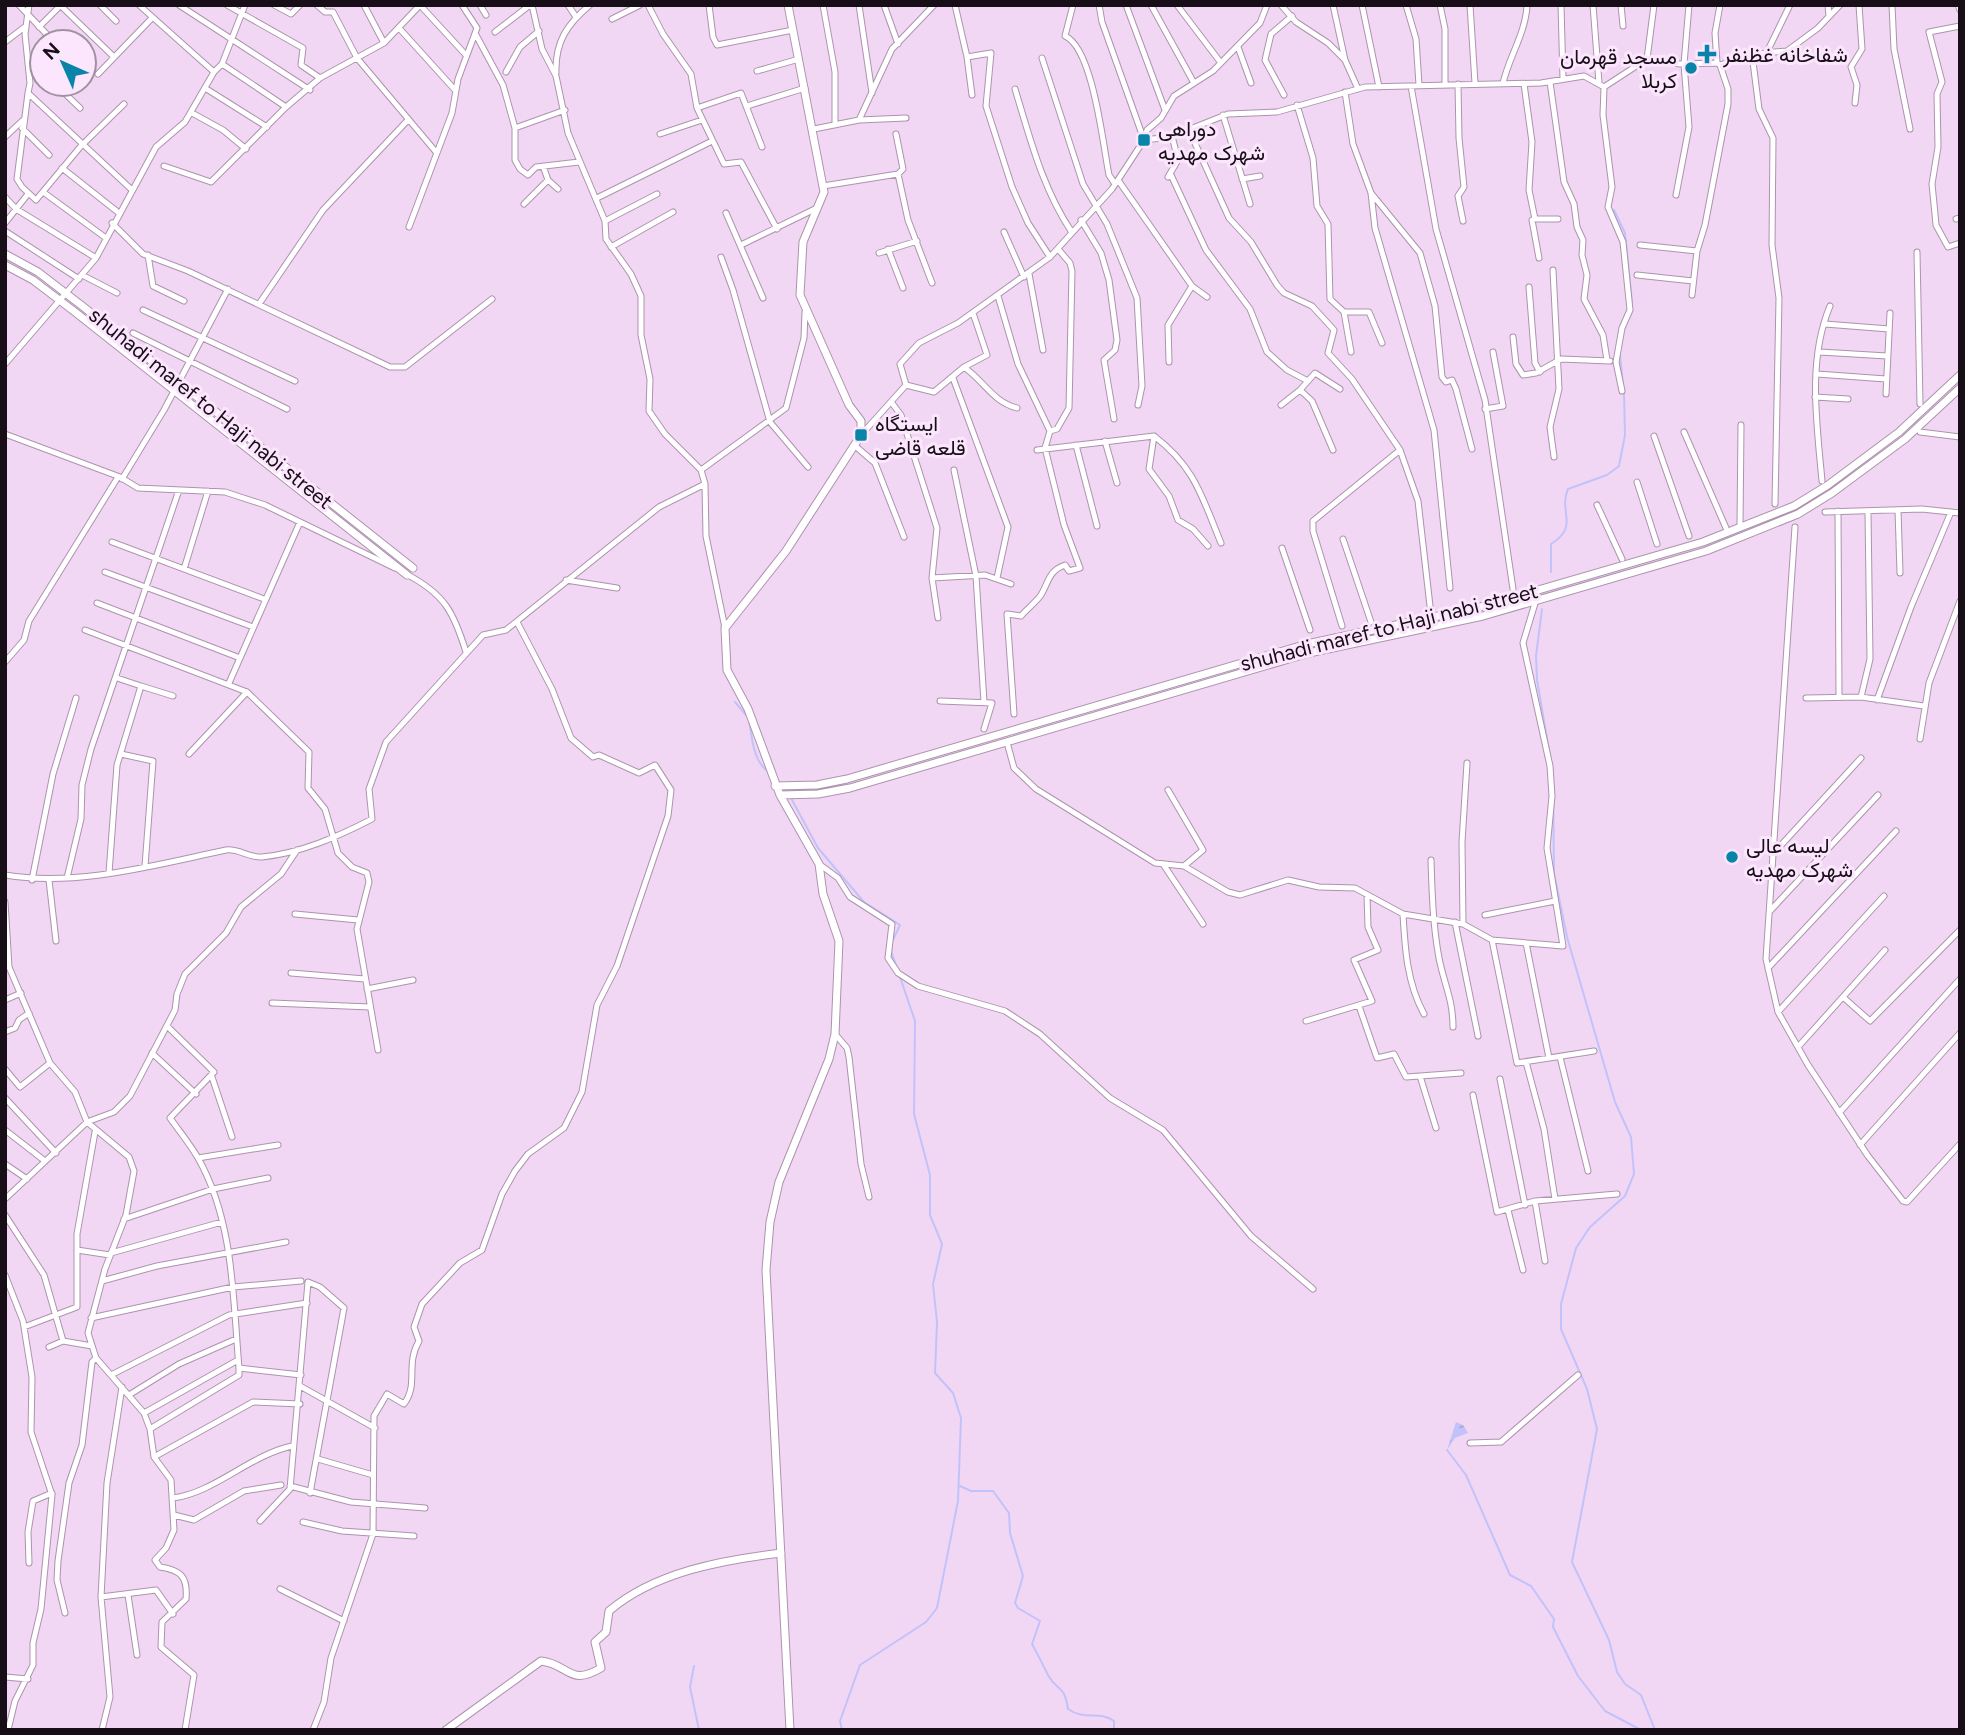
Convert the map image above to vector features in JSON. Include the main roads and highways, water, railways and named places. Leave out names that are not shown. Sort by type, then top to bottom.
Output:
[{"type":"main road","points":[[788,5],[814,129],[823,187],[818,207],[803,242],[800,295],[805,312],[849,405],[860,421],[861,435],[786,551],[725,628],[727,670],[748,709],[775,786],[819,864],[823,894],[839,941],[835,1034],[829,1059],[779,1182],[770,1222],[766,1270],[790,1730]]},
{"type":"main road","name":"shuhadi maref to Haji nabi street","points":[[5,254],[66,293],[413,568]]},
{"type":"main road","points":[[5,265],[60,300],[407,575]]},
{"type":"main road","name":"shuhadi maref to Haji nabi street","points":[[775,786],[817,785],[848,779],[1307,644],[1480,607],[1703,542],[1794,506],[1828,485],[1899,432],[1960,375]]},
{"type":"main road","points":[[780,795],[818,794],[850,788],[1309,653],[1483,616],[1706,551],[1798,514],[1863,473],[1960,388]]},
{"type":"main road","points":[[446,1730],[541,1661],[551,1662],[571,1676],[586,1677],[601,1668],[595,1642],[606,1632],[609,1611],[645,1584],[726,1559],[781,1553]]},
{"type":"water","points":[[1456,1422],[1463,1425],[1468,1433],[1455,1438],[1447,1450]]},
{"type":"waterway","points":[[1614,210],[1625,233],[1632,302]]},
{"type":"waterway","points":[[1620,355],[1623,384]]},
{"type":"waterway","points":[[1551,572],[1551,544],[1560,537],[1566,525],[1565,505],[1568,489],[1607,475],[1619,466],[1625,435],[1624,393]]},
{"type":"waterway","points":[[1542,609],[1536,656],[1537,680],[1549,750]]},
{"type":"waterway","points":[[735,702],[746,715]]},
{"type":"waterway","points":[[749,720],[756,756],[769,772]]},
{"type":"waterway","points":[[1553,777],[1554,873],[1567,937],[1615,1102],[1631,1137],[1634,1174],[1625,1196],[1590,1227],[1576,1248],[1561,1304],[1561,1329],[1587,1389],[1597,1429],[1572,1562],[1609,1640],[1617,1672],[1625,1684],[1641,1695],[1655,1730]]},
{"type":"waterway","points":[[791,798],[818,848],[864,902],[900,925],[892,942]]},
{"type":"waterway","points":[[891,951],[896,965]]},
{"type":"waterway","points":[[842,1730],[840,1721],[860,1665],[926,1622],[937,1608],[958,1501],[961,1418],[953,1393],[935,1373],[937,1322],[933,1284],[942,1244],[930,1215],[930,1175],[914,1114],[915,1021],[900,977]]},
{"type":"waterway","points":[[1447,1450],[1466,1475],[1510,1575],[1531,1586],[1554,1619],[1553,1627],[1578,1676],[1605,1711],[1641,1730]]},
{"type":"waterway","points":[[960,1486],[971,1491],[993,1491],[1009,1513],[1010,1533],[1023,1576],[1015,1603],[1018,1608],[1040,1621],[1032,1644],[1051,1680],[1062,1691],[1068,1709],[1074,1713],[1108,1718],[1114,1721],[1114,1730]]},
{"type":"waterway","points":[[694,1666],[690,1687],[699,1730]]},
{"type":"place","name":"شفاخانه غظنفر","points":[[1707,54]]},
{"type":"place","name":"مسجد قهرمان کربلا","points":[[1691,68]]},
{"type":"place","name":"دوراهی شهرک مهدیه","points":[[1144,140]]},
{"type":"place","name":"ایستگاه قلعه قاضی","points":[[861,435]]},
{"type":"place","name":"لیسه عالی شهرک مهدیه","points":[[1732,857]]}]
